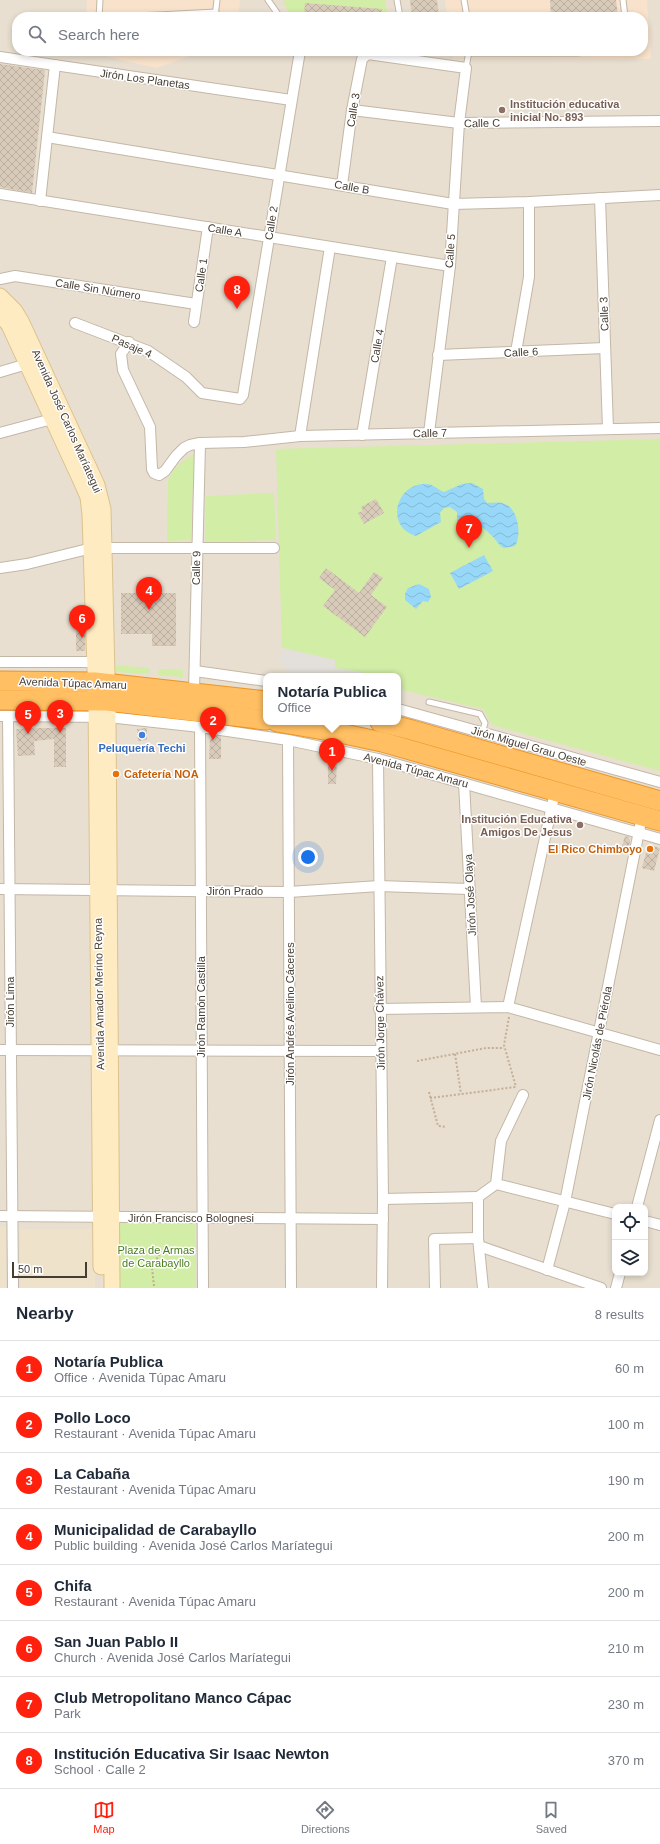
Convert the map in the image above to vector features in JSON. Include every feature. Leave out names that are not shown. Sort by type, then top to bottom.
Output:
[{"type":"highway","name":"Avenida Túpac Amaru","points":[[0,681],[102,700],[263,720]]},
{"type":"highway","name":"Avenida Túpac Amaru","points":[[3,711],[194,692],[263,700]]},
{"type":"highway","name":"Avenida Túpac Amaru","points":[[294,725],[382,742],[466,775],[647,823]]},
{"type":"highway","points":[[396,725],[478,740],[660,801]]},
{"type":"highway","points":[[466,775],[478,740]]},
{"type":"street","name":"Jirón Los Planetas","points":[[0,56],[291,100]]},
{"type":"street","name":"Calle 2","points":[[202,393],[236,399],[243,395],[299,56]]},
{"type":"street","name":"Calle 3","points":[[342,185],[352,110],[362,59],[366,56]]},
{"type":"street","points":[[405,56],[466,68]]},
{"type":"street","points":[[40,201],[55,65]]},
{"type":"street","name":"Calle 5","points":[[429,433],[450,266],[459,123],[466,68]]},
{"type":"street","name":"Calle C","points":[[352,110],[459,123],[660,121]]},
{"type":"street","name":"Calle B","points":[[47,137],[279,174],[453,204],[529,202],[660,195]]},
{"type":"street","name":"Calle A","points":[[0,194],[450,266]]},
{"type":"street","name":"Calle 3","points":[[600,198],[608,429]]},
{"type":"street","points":[[516,352],[529,276],[529,202]]},
{"type":"street","name":"Calle 1","points":[[194,322],[208,227]]},
{"type":"street","points":[[300,436],[330,247]]},
{"type":"street","name":"Calle 4","points":[[362,435],[392,257]]},
{"type":"street","name":"Calle Sin Número","points":[[0,279],[15,276],[196,304]]},
{"type":"street","name":"Avenida José Carlos Maríategui","points":[[0,296],[15,311],[21,321],[97,485],[103,509],[98,548],[102,700]]},
{"type":"street","name":"Avenida José Carlos Maríategui","points":[[0,314],[9,325],[88,497],[92,531],[98,548]]},
{"type":"street","name":"Pasaje 4","points":[[75,323],[129,342],[148,351],[186,377],[202,393]]},
{"type":"street","points":[[129,342],[121,354],[123,370],[150,427],[152,469],[154,473],[159,475],[165,471],[184,448],[200,443]]},
{"type":"street","name":"Calle 6","points":[[438,356],[605,348]]},
{"type":"street","points":[[0,372],[26,364]]},
{"type":"street","points":[[0,433],[52,419]]},
{"type":"street","name":"Calle 7","points":[[200,443],[244,442],[300,436],[660,428]]},
{"type":"street","name":"Calle 9","points":[[194,692],[200,443]]},
{"type":"street","points":[[0,568],[27,564],[98,548],[274,548]]},
{"type":"street","name":"Avenida Túpac Amaru","points":[[0,662],[101,662]]},
{"type":"street","points":[[195,671],[263,681]]},
{"type":"street","name":"Avenida Túpac Amaru","points":[[102,700],[200,726],[288,740],[378,759],[466,775]]},
{"type":"street","name":"Avenida Amador Merino Reyna","points":[[102,700],[106,1217],[102,1288]]},
{"type":"street","name":"Jirón Miguel Grau Oeste","points":[[401,710],[478,740],[660,782]]},
{"type":"street","name":"Jirón Lima","points":[[3,711],[5,889],[11,1050],[13,1288]]},
{"type":"street","name":"Jirón Ramón Castilla","points":[[200,726],[203,1288]]},
{"type":"street","name":"Jirón Andrés Avelino Cáceres","points":[[288,740],[291,1288]]},
{"type":"street","name":"Jirón Jorge Chávez","points":[[378,759],[380,1051],[383,1199],[382,1288]]},
{"type":"street","name":"Jirón José Olaya","points":[[466,775],[476,1007]]},
{"type":"street","points":[[509,1008],[553,799]]},
{"type":"street","name":"Avenida Túpac Amaru","points":[[647,823],[660,839]]},
{"type":"street","name":"Jirón Nicolás de Piérola","points":[[547,1270],[565,1202],[600,1032],[647,823]]},
{"type":"street","name":"Jirón Prado","points":[[5,889],[289,892],[379,886],[470,889]]},
{"type":"street","points":[[380,1009],[476,1007],[509,1008],[600,1032],[660,1050]]},
{"type":"street","points":[[0,1050],[380,1051]]},
{"type":"street","points":[[383,1199],[478,1197],[496,1184],[501,1141],[523,1095]]},
{"type":"street","points":[[638,1204],[660,1120]]},
{"type":"street","points":[[496,1184],[612,1213]]},
{"type":"street","points":[[478,1197],[478,1242],[484,1288]]},
{"type":"street","name":"Jirón Francisco Bolognesi","points":[[0,1216],[383,1219]]},
{"type":"street","name":"Avenida Amador Merino Reyna","points":[[106,1217],[112,1288]]},
{"type":"street","points":[[648,1223],[660,1225]]},
{"type":"street","points":[[435,1288],[434,1239],[478,1242],[547,1270],[601,1288]]},
{"type":"street","points":[[616,1288],[619,1276]]},
{"type":"lane","points":[[99,12],[100,0]]},
{"type":"lane","points":[[215,12],[217,0]]},
{"type":"lane","points":[[268,0],[276,12]]},
{"type":"lane","points":[[397,0],[399,12]]},
{"type":"lane","points":[[464,0],[465,12]]},
{"type":"lane","points":[[623,0],[624,12]]},
{"type":"lane","points":[[466,68],[468,56]]},
{"type":"lane","points":[[428,702],[480,714],[485,723],[478,740]]},
{"type":"path","points":[[509,1008],[504,1048],[516,1087],[523,1095]]},
{"type":"path","points":[[417,1061],[486,1048],[504,1048]]},
{"type":"path","points":[[455,1054],[461,1095]]},
{"type":"path","points":[[430,1098],[516,1087]]},
{"type":"path","points":[[429,1092],[438,1126],[446,1127]]},
{"type":"path","points":[[154,1286],[152,1268],[160,1253]]},
{"type":"shaded area","points":[[0,0],[660,0],[660,1288],[0,1288]]},
{"type":"shaded area","points":[[87,0],[240,0],[239,12],[86,12]]},
{"type":"shaded area","points":[[445,0],[647,0],[648,12],[446,12]]},
{"type":"shaded area","points":[[648,15],[651,59],[453,58],[453,56],[648,56]]},
{"type":"shaded area","points":[[105,56],[190,56],[156,68]]},
{"type":"shaded area","points":[[282,648],[335,660],[335,668],[364,673],[285,673],[285,665],[279,664]]},
{"type":"shaded area","points":[[0,1227],[6,1227],[6,1288],[0,1288]]},
{"type":"shaded area","points":[[20,1229],[95,1229],[95,1288],[21,1288]]},
{"type":"green space","points":[[385,0],[387,12],[382,12],[382,10],[356,12],[289,12],[282,1]]},
{"type":"green space","points":[[660,439],[660,771],[492,725],[483,709],[401,690],[401,673],[364,673],[334,668],[335,660],[282,648],[276,449]]},
{"type":"green space","points":[[194,454],[191,540],[167,541],[168,480],[174,469]]},
{"type":"green space","points":[[274,493],[276,540],[205,542],[206,496]]},
{"type":"green space","points":[[116,665],[150,668],[150,674],[116,672]]},
{"type":"green space","points":[[159,669],[183,670],[183,677],[158,675]]},
{"type":"green space","name":"Plaza de Armas de Carabayllo","points":[[117,1223],[195,1224],[196,1288],[118,1288]]},
{"type":"water","points":[[472,483],[483,489],[484,499],[487,503],[502,503],[511,508],[514,512],[518,524],[518,536],[515,546],[504,548],[483,528],[476,524],[457,521],[457,512],[450,507],[444,508],[440,513],[441,522],[416,536],[406,531],[400,524],[397,515],[401,497],[416,485],[431,485],[444,492],[462,484]]},
{"type":"water","points":[[484,555],[493,571],[459,589],[450,573]]},
{"type":"water","points":[[419,584],[429,589],[431,597],[428,602],[423,601],[416,609],[405,600],[405,594],[408,588]]},
{"type":"building","points":[[410,0],[437,0],[438,12],[411,12]]},
{"type":"building","points":[[550,0],[616,0],[617,12],[551,12]]},
{"type":"building","points":[[305,3],[382,9],[382,12],[304,12]]},
{"type":"building","points":[[0,64],[45,70],[32,193],[0,187]]},
{"type":"building","points":[[376,499],[384,513],[364,524],[358,513],[363,511],[361,507]]},
{"type":"building","points":[[326,568],[359,593],[374,572],[383,578],[371,595],[387,607],[365,637],[323,606],[335,590],[319,578]]},
{"type":"building","points":[[121,593],[176,593],[176,646],[152,646],[152,634],[121,634]]},
{"type":"building","points":[[76,626],[85,626],[85,651],[76,651]]},
{"type":"building","points":[[66,728],[66,767],[54,767],[54,739],[34,741],[35,755],[18,756],[16,729]]},
{"type":"building","name":"Peluquería Techi","points":[[147,728],[147,740],[138,741],[137,729]]},
{"type":"building","points":[[213,735],[221,737],[221,759],[209,759],[210,740]]},
{"type":"building","points":[[328,759],[337,759],[336,784],[328,784]]},
{"type":"building","points":[[625,836],[629,837],[630,841],[628,855],[620,853]]},
{"type":"building","points":[[648,845],[660,848],[654,871],[642,868]]},
{"type":"place","name":"Institución educativa inicial No. 893","points":[[502,110]]},
{"type":"place","name":"Institución Educativa Sir Isaac Newton","points":[[237,309]]},
{"type":"place","name":"Club Metropolitano Manco Cápac","points":[[469,548]]},
{"type":"place","name":"Municipalidad de Carabayllo","points":[[149,610]]},
{"type":"place","name":"San Juan Pablo II","points":[[82,638]]},
{"type":"place","name":"La Cabaña","points":[[60,733]]},
{"type":"place","name":"Chifa","points":[[28,734]]},
{"type":"place","name":"Peluquería Techi","points":[[142,735]]},
{"type":"place","name":"Pollo Loco","points":[[213,740]]},
{"type":"place","name":"Notaría Publica","points":[[332,771]]},
{"type":"place","name":"Cafetería NOA","points":[[116,774]]},
{"type":"place","name":"Institución Educativa Amigos De Jesus","points":[[580,825]]},
{"type":"place","name":"El Rico Chimboyo","points":[[650,849]]}]
